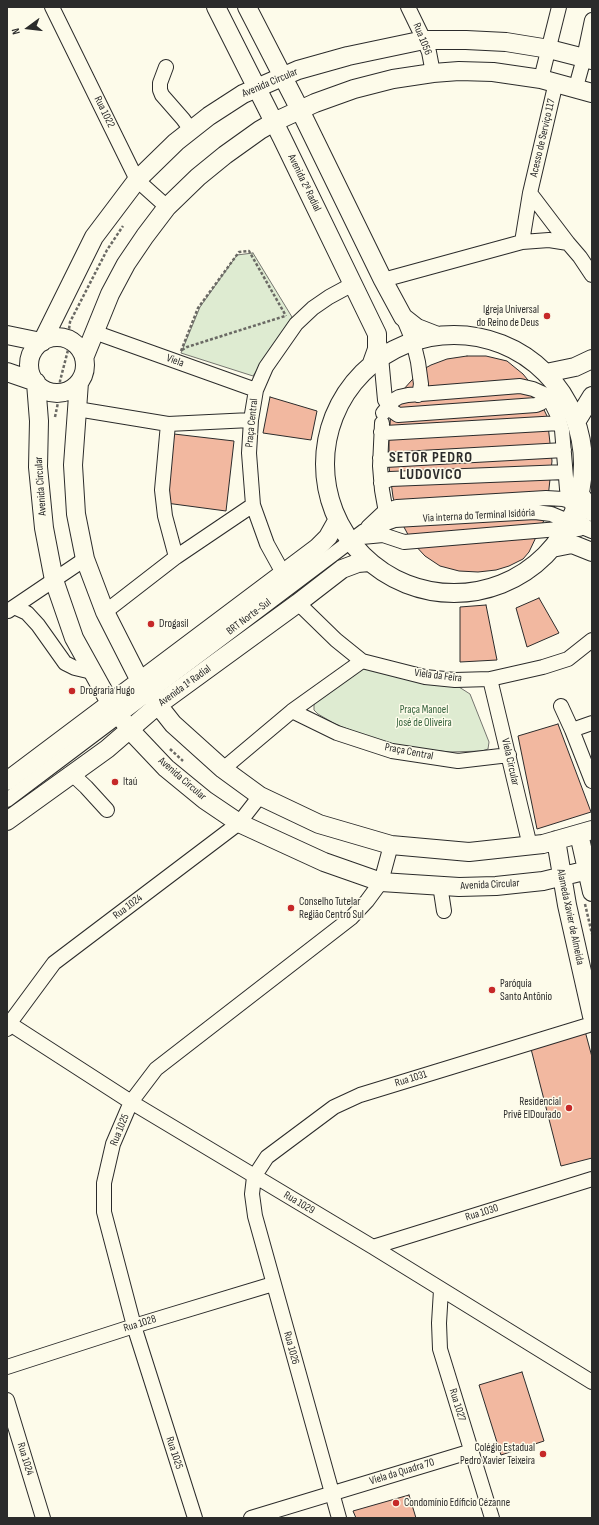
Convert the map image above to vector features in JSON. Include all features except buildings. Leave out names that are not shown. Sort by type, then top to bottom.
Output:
[{"type":"main road","name":"Avenida 2ª Radial","points":[[216,7],[274,122],[377,334],[376,360]]},
{"type":"main road","points":[[247,7],[300,110],[383,280],[403,317],[417,328],[435,335]]},
{"type":"main road","name":"Avenida Circular","points":[[41,342],[94,237],[138,180],[176,142],[191,130],[209,116],[256,87],[282,76],[348,56],[424,40],[506,42],[549,49],[588,59]]},
{"type":"main road","points":[[84,358],[110,294],[126,264],[145,236],[167,208],[198,177],[225,155],[274,122],[354,89],[393,79],[433,73],[459,71],[493,72],[548,80],[584,90]]},
{"type":"main road","points":[[7,335],[41,342]]},
{"type":"main road","points":[[435,335],[472,335],[507,346],[546,373],[562,394],[568,423],[582,457],[571,511],[552,548],[528,570],[489,589],[447,593],[406,584],[370,562],[357,536],[337,521],[325,479],[327,436],[343,395],[376,360],[402,344],[435,335]]},
{"type":"main road","points":[[7,372],[36,382],[47,390],[61,396],[74,387],[84,374],[84,358],[76,344],[68,339],[59,337],[50,338],[41,342],[35,349],[30,361],[31,374],[36,382]]},
{"type":"main road","points":[[546,373],[575,367],[592,359]]},
{"type":"main road","name":"Avenida Circular","points":[[36,382],[39,421],[38,467],[43,521],[54,580],[74,638],[114,709],[130,730],[166,768],[205,800],[239,823],[324,862],[381,882],[460,887],[496,886],[543,881],[590,870]]},
{"type":"main road","points":[[79,382],[73,465],[76,514],[85,559],[105,612],[149,693],[173,724],[223,769],[260,796],[320,824],[391,845],[469,852],[530,846],[586,832],[590,870],[588,894]]},
{"type":"main road","points":[[568,423],[592,396]]},
{"type":"main road","points":[[571,511],[592,512]]},
{"type":"main road","name":"Avenida 1ª Radial","points":[[7,821],[107,749],[130,730],[149,693],[283,573],[317,548],[328,537],[337,521]]},
{"type":"main road","points":[[552,548],[572,544],[592,552]]},
{"type":"main road","name":"Avenida 1ª Radial","points":[[7,781],[114,709],[149,693],[298,603],[342,569],[358,563],[370,562]]},
{"type":"main road","name":"Alameda Xavier de Almeida","points":[[556,840],[562,877],[592,1016]]},
{"type":"street","name":"Rua 1022","points":[[52,7],[138,180],[167,208]]},
{"type":"street","name":"Rua 1056","points":[[408,7],[429,52],[433,73]]},
{"type":"street","name":"Acesso de Serviço 117","points":[[522,242],[548,80],[549,49],[559,7]]},
{"type":"street","points":[[584,90],[592,20]]},
{"type":"street","points":[[166,67],[160,84],[162,95],[184,119],[191,130]]},
{"type":"street","points":[[530,193],[580,257],[592,275]]},
{"type":"street","points":[[383,280],[522,242],[549,240],[568,243]]},
{"type":"street","name":"Praça Central","points":[[283,573],[267,544],[252,505],[250,453],[251,420],[256,390],[266,367],[291,320],[353,284]]},
{"type":"street","points":[[403,317],[413,341],[423,391]]},
{"type":"street","name":"Viela","points":[[94,332],[256,390]]},
{"type":"street","points":[[376,360],[386,407],[381,432],[380,458],[384,513],[396,535],[404,542]]},
{"type":"street","points":[[520,386],[533,389],[540,399],[398,415],[386,407],[399,397],[423,391],[520,386]]},
{"type":"street","name":"Via interna do Terminal Isidória","points":[[540,399],[553,407],[568,423],[564,450],[565,472],[571,511],[592,531]]},
{"type":"street","points":[[77,409],[168,424],[251,420]]},
{"type":"street","points":[[381,432],[388,433],[568,423]]},
{"type":"street","points":[[168,424],[162,490],[165,516],[176,558]]},
{"type":"street","points":[[380,458],[385,460],[564,450]]},
{"type":"street","points":[[381,483],[390,479],[565,472]]},
{"type":"street","name":"Via interna do Terminal Isidória","points":[[357,536],[384,513],[397,507],[546,498],[563,499],[582,524],[592,531]]},
{"type":"street","points":[[105,612],[176,558],[252,505]]},
{"type":"street","name":"Via interna do Terminal Isidória","points":[[384,513],[395,520],[535,512],[551,514],[571,511]]},
{"type":"street","name":"Via interna do Terminal Isidória","points":[[357,536],[383,535],[404,542],[571,511]]},
{"type":"street","name":"BRT Norte-Sul","points":[[149,693],[357,536]]},
{"type":"street","points":[[10,610],[85,559]]},
{"type":"street","name":"Viela da Feira","points":[[298,603],[336,640],[362,661],[425,677],[455,680],[490,679],[543,667],[568,659],[592,642]]},
{"type":"street","points":[[10,610],[27,613],[38,625],[65,663],[75,668],[92,672]]},
{"type":"street","points":[[223,769],[292,712],[362,661]]},
{"type":"street","name":"Viela Circular","points":[[490,679],[530,846]]},
{"type":"street","points":[[561,706],[592,781]]},
{"type":"street","points":[[7,800],[114,709]]},
{"type":"street","name":"Praça Central","points":[[292,712],[338,733],[392,751],[458,761],[508,755]]},
{"type":"street","points":[[572,730],[592,723]]},
{"type":"street","points":[[72,774],[107,810]]},
{"type":"street","name":"Rua 1024","points":[[8,1025],[54,964],[239,823],[260,796]]},
{"type":"street","name":"Rua 1025","points":[[195,1518],[134,1326],[104,1212],[104,1183],[111,1152],[131,1102],[156,1069],[351,918],[367,901],[381,882],[391,845]]},
{"type":"street","points":[[440,886],[444,910]]},
{"type":"street","name":"Rua 1031","points":[[254,1177],[267,1156],[334,1108],[360,1094],[592,1024]]},
{"type":"street","name":"Rua 1029","points":[[8,1025],[131,1102],[592,1382]]},
{"type":"street","name":"Rua 1026","points":[[254,1177],[252,1194],[255,1216],[339,1518]]},
{"type":"street","name":"Rua 1030","points":[[372,1247],[592,1179]]},
{"type":"street","name":"Rua 1028","points":[[7,1367],[134,1326],[274,1284]]},
{"type":"street","name":"Rua 1027","points":[[441,1290],[439,1323],[440,1349],[492,1518]]},
{"type":"street","name":"Rua 1024","points":[[7,1400],[43,1518]]},
{"type":"street","name":"Viela da Quadra 70","points":[[250,1518],[472,1451]]},
{"type":"path","points":[[163,356],[180,351],[187,347],[291,320],[249,251],[239,252],[198,308],[180,351]]},
{"type":"path","points":[[54,424],[55,410],[61,396],[60,381],[68,350]]},
{"type":"path","points":[[165,744],[186,764]]},
{"type":"path","points":[[588,894],[592,934]]},
{"type":"green space","points":[[253,253],[292,317],[253,376],[181,353],[200,307],[237,255]]},
{"type":"green space","name":"Praça Manoel José de Oliveira","points":[[369,668],[410,679],[459,687],[470,694],[489,742],[488,749],[482,751],[450,752],[418,749],[388,743],[335,724],[314,710],[314,704],[317,699],[362,669]]},
{"type":"place","name":"Igreja Universal do Reino de Deus","points":[[547,316]]},
{"type":"place","name":"Drogasil","points":[[151,624]]},
{"type":"place","name":"Drograria Hugo","points":[[72,691]]},
{"type":"place","name":"Itaú","points":[[115,782]]},
{"type":"place","name":"Conselho Tutelar Região Centro Sul","points":[[291,908]]},
{"type":"place","name":"Paróquia Santo Antônio","points":[[492,990]]},
{"type":"place","name":"Residencial Privê ElDourado","points":[[569,1108]]},
{"type":"place","name":"Colégio Estadual Pedro Xavier Teixeira","points":[[543,1454]]},
{"type":"place","name":"Condomínio Edíficio Cézanne","points":[[396,1503]]},
{"type":"district","name":"SETOR PEDRO LUDOVICO","points":[[431,466]]}]
